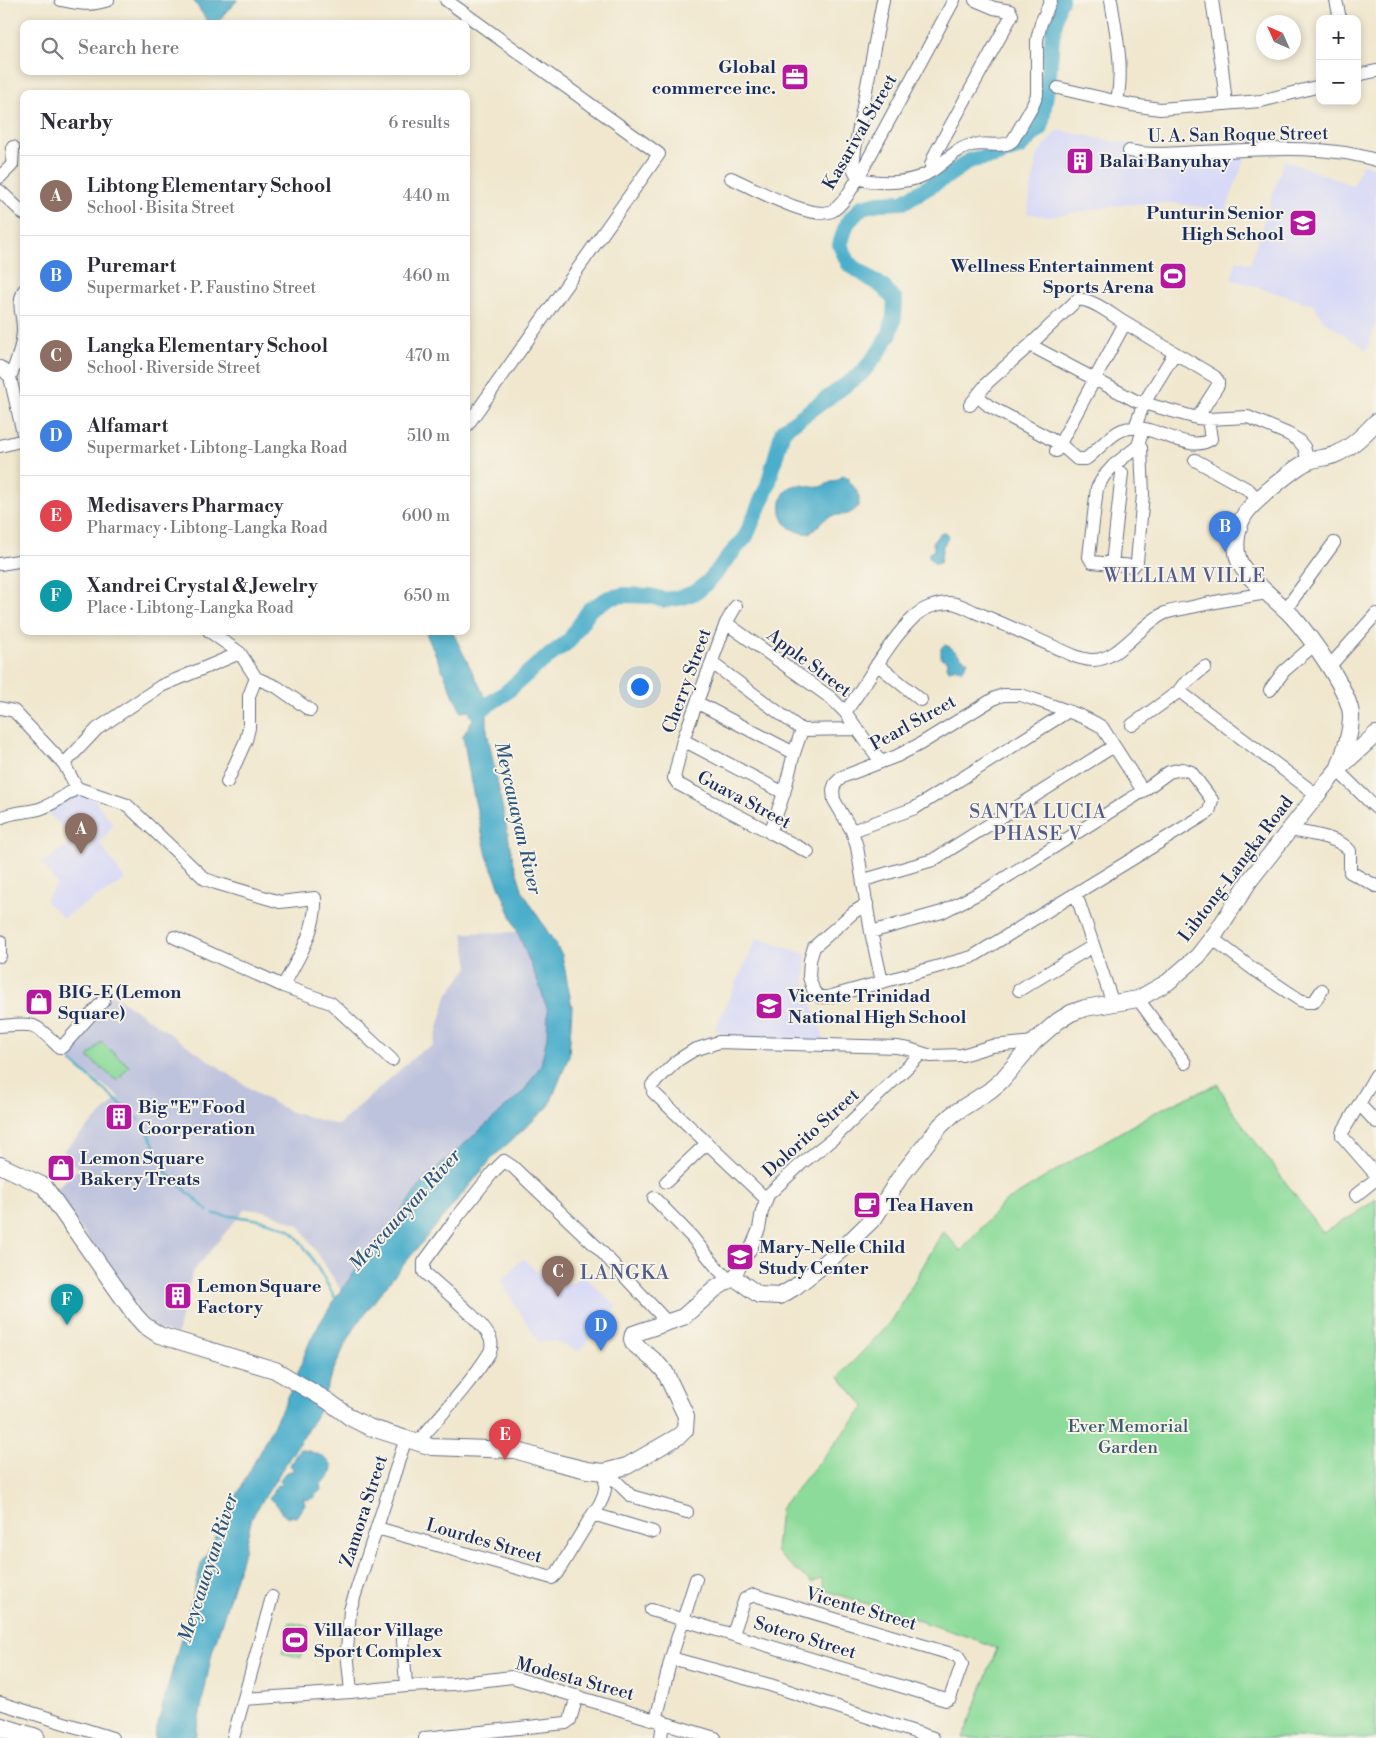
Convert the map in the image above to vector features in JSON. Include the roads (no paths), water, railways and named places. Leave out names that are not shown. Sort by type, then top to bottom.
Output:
[{"type":"highway","points":[[0,1727],[35,1738]]},
{"type":"main road","points":[[1338,769],[1348,742],[1351,715],[1349,702],[1314,645],[1286,610],[1241,565],[1236,550],[1238,531],[1245,514],[1258,500],[1308,461],[1341,451],[1368,431],[1376,422]]},
{"type":"main road","points":[[1338,769],[1376,734]]},
{"type":"main road","name":"Libtong-Langka Road","points":[[731,1279],[739,1281],[760,1295],[780,1296],[796,1287],[843,1248],[875,1217],[900,1177],[941,1125],[953,1114],[1001,1082],[1034,1042],[1058,1021],[1071,1013],[1085,1008],[1138,999],[1168,982],[1198,956],[1250,880],[1338,769]]},
{"type":"main road","points":[[0,1165],[44,1186],[135,1315],[148,1329],[166,1337],[274,1370],[328,1401],[350,1418],[432,1447],[516,1450],[586,1470],[606,1472],[627,1466],[679,1436],[685,1430],[686,1416],[665,1372],[636,1346],[632,1339],[636,1332],[683,1317],[715,1289],[731,1279]]},
{"type":"street","points":[[60,0],[95,5],[108,0]]},
{"type":"street","points":[[446,0],[659,154],[470,421]]},
{"type":"street","points":[[883,0],[853,161],[853,168],[858,178],[872,181],[902,181],[923,176],[964,148],[983,143],[1005,145],[1010,144],[1014,140],[1037,94],[1037,40],[1041,23],[1051,0]]},
{"type":"street","name":"Kasarival Street","points":[[731,178],[794,207],[816,213],[832,210],[842,202],[858,178],[954,0]]},
{"type":"street","points":[[932,171],[931,165],[935,154],[1012,15],[1010,11],[994,8],[975,0]]},
{"type":"street","points":[[1111,0],[1120,62],[1117,101]]},
{"type":"street","points":[[1212,0],[1226,104]]},
{"type":"street","points":[[1336,0],[1339,15]]},
{"type":"street","points":[[1361,74],[1376,71]]},
{"type":"street","points":[[1058,88],[1143,107],[1160,108],[1260,101],[1316,87]]},
{"type":"street","points":[[0,178],[12,165],[12,147]]},
{"type":"street","name":"U. A. San Roque Street","points":[[1129,151],[1155,155],[1242,150],[1326,150],[1360,155],[1376,160]]},
{"type":"street","points":[[0,192],[20,210]]},
{"type":"street","points":[[970,405],[988,382],[1077,300],[1081,299],[1096,305],[1218,381],[1218,385],[1202,418],[1211,439],[1207,442],[1196,443],[1139,428],[1129,428],[1117,433],[1086,459],[1076,459],[989,406],[981,399],[979,394]]},
{"type":"street","points":[[1058,448],[1125,323]]},
{"type":"street","points":[[1030,345],[1136,401],[1202,418],[1248,417],[1298,440],[1304,447],[1308,461]]},
{"type":"street","points":[[1138,446],[1141,448],[1143,477],[1137,562],[1133,566],[1092,562],[1089,557],[1097,488],[1104,476],[1118,469],[1138,446],[1144,403],[1174,354]]},
{"type":"street","points":[[10,378],[20,356]]},
{"type":"street","points":[[0,367],[10,378],[20,422]]},
{"type":"street","points":[[0,446],[20,440]]},
{"type":"street","points":[[1195,460],[1249,490],[1258,500]]},
{"type":"street","points":[[1118,469],[1143,477]]},
{"type":"street","points":[[1112,564],[1118,469]]},
{"type":"street","points":[[1286,610],[1334,542]]},
{"type":"street","points":[[0,564],[20,561]]},
{"type":"street","points":[[845,712],[860,693],[877,664],[916,614],[936,605],[952,603],[1090,661],[1101,660],[1115,652],[1142,628],[1165,613],[1268,592]]},
{"type":"street","name":"Cherry Street","points":[[675,770],[683,740],[726,623],[736,606]]},
{"type":"street","points":[[1329,667],[1376,614]]},
{"type":"street","name":"Apple Street","points":[[726,623],[831,698],[845,712],[881,762]]},
{"type":"street","points":[[215,635],[240,653],[256,678],[277,687],[310,710]]},
{"type":"street","points":[[1270,690],[1284,671],[1314,645]]},
{"type":"street","points":[[64,764],[97,728],[161,686],[240,653]]},
{"type":"street","points":[[712,663],[802,730],[856,729]]},
{"type":"street","points":[[877,664],[920,700]]},
{"type":"street","points":[[1132,725],[1178,692],[1183,685],[1205,667]]},
{"type":"street","points":[[228,782],[246,740],[249,728],[249,696],[256,678]]},
{"type":"street","points":[[1178,692],[1317,795]]},
{"type":"street","name":"Pearl Street","points":[[882,982],[871,932],[864,880],[857,847],[852,831],[834,800],[833,790],[835,784],[842,777],[898,756],[985,703],[1003,695],[1021,694],[1094,722],[1102,727],[1143,791]]},
{"type":"street","points":[[698,703],[794,753]]},
{"type":"street","points":[[0,708],[14,711],[64,764],[77,788],[127,805],[205,878],[280,902],[316,898],[312,928],[283,986]]},
{"type":"street","points":[[852,831],[915,808],[1067,712]]},
{"type":"street","points":[[770,833],[784,793],[802,730]]},
{"type":"street","points":[[683,740],[784,793]]},
{"type":"street","points":[[864,880],[933,860],[1114,746]]},
{"type":"street","points":[[867,904],[854,912],[814,947],[810,960],[809,977],[814,992],[820,997],[828,997],[972,957],[1209,812],[1212,800],[1190,772],[1182,769],[1169,772],[1143,791],[989,888],[942,912],[871,932]]},
{"type":"street","points":[[1338,769],[1376,808]]},
{"type":"street","name":"Guava Street","points":[[675,770],[674,778],[678,784],[808,852]]},
{"type":"street","points":[[0,818],[41,808],[77,788]]},
{"type":"street","points":[[1289,830],[1342,843],[1350,851],[1350,872],[1376,886]]},
{"type":"street","points":[[1076,894],[1113,1004]]},
{"type":"street","points":[[174,937],[283,986],[331,1003],[392,1060]]},
{"type":"street","points":[[1212,938],[1253,969],[1304,1002],[1314,1002],[1322,990]]},
{"type":"street","points":[[0,941],[0,956]]},
{"type":"street","points":[[1019,990],[1093,946]]},
{"type":"street","points":[[1138,999],[1185,1063]]},
{"type":"street","points":[[0,1026],[31,1024],[38,1027],[62,1048],[104,1000]]},
{"type":"street","points":[[766,1199],[653,1088],[678,1060],[694,1050],[719,1042],[898,1047],[931,1056],[962,1055],[992,1046],[1034,1042]]},
{"type":"street","name":"Dolorito Street","points":[[731,1279],[751,1248],[768,1194],[848,1124],[922,1054]]},
{"type":"street","points":[[1376,1075],[1343,1130],[1342,1136],[1376,1175]]},
{"type":"street","points":[[1359,1104],[1376,1122]]},
{"type":"street","points":[[666,1182],[707,1143]]},
{"type":"street","points":[[412,1441],[464,1387],[491,1350],[492,1341],[487,1333],[474,1318],[424,1272],[424,1262],[458,1216],[504,1161],[514,1167],[599,1248],[668,1323]]},
{"type":"street","points":[[1356,1195],[1376,1180]]},
{"type":"street","points":[[654,1198],[692,1237],[718,1269],[731,1279]]},
{"type":"street","name":"Zamora Street","points":[[351,1692],[347,1651],[350,1610],[377,1528],[412,1441]]},
{"type":"street","points":[[606,1472],[631,1496],[687,1512]]},
{"type":"street","name":"Lourdes Street","points":[[377,1528],[552,1578],[604,1498],[606,1472]]},
{"type":"street","points":[[592,1514],[653,1532]]},
{"type":"street","points":[[661,1738],[660,1721],[671,1658],[696,1579]]},
{"type":"street","name":"Vicente Street","points":[[733,1634],[745,1599],[754,1595],[958,1656],[962,1664],[948,1700]]},
{"type":"street","points":[[233,1738],[272,1597]]},
{"type":"street","name":"Sotero Street","points":[[651,1610],[948,1700]]},
{"type":"street","points":[[406,1686],[403,1640],[407,1628]]},
{"type":"street","points":[[671,1658],[770,1685],[933,1738]]},
{"type":"street","name":"Modesta Street","points":[[244,1699],[454,1684],[512,1677],[715,1738]]},
{"type":"street","points":[[425,1738],[566,1723],[570,1720],[577,1696]]},
{"type":"street","points":[[0,1703],[112,1738]]},
{"type":"water","points":[[193,0],[238,0],[220,20],[206,19]]},
{"type":"water","points":[[845,476],[849,478],[849,482],[858,493],[859,502],[855,510],[846,514],[831,516],[811,532],[800,532],[787,525],[781,514],[781,501],[786,490],[798,485],[821,487]]},
{"type":"water","points":[[940,533],[946,533],[949,537],[943,546],[940,563],[935,564],[929,558],[929,553],[933,551],[933,542]]},
{"type":"water","name":"Meycauayan River","points":[[427,635],[454,635],[487,701],[487,731],[513,860],[523,892],[562,955],[572,1007],[569,1056],[549,1106],[493,1157],[386,1286],[357,1324],[331,1376],[318,1413],[252,1517],[243,1555],[212,1653],[195,1738],[154,1738],[201,1565],[288,1397],[310,1341],[318,1326],[341,1290],[426,1178],[524,1091],[541,1065],[547,1036],[548,1011],[487,856],[463,736],[474,717],[468,711],[461,712]]},
{"type":"water","points":[[944,645],[968,661],[962,671],[957,668],[949,670],[947,666],[948,661],[941,658],[941,648]]},
{"type":"water","points":[[299,1449],[313,1452],[325,1459],[332,1465],[331,1474],[320,1484],[321,1490],[313,1498],[307,1500],[303,1498],[305,1504],[296,1517],[286,1516],[281,1513],[280,1508],[269,1498],[277,1485],[282,1486],[279,1481],[285,1473],[294,1470],[290,1465]]},
{"type":"waterway","points":[[477,712],[504,694],[537,665],[569,641],[590,609],[609,598],[624,595],[650,596],[665,600],[683,597],[696,592],[708,582],[746,536],[768,485],[783,430],[861,374],[878,353],[890,333],[895,300],[883,287],[849,264],[840,245],[847,223],[862,207],[879,203],[903,202],[971,160],[995,156],[1020,147],[1041,127],[1052,39],[1058,6],[1061,0]]},
{"type":"waterway","points":[[72,1062],[139,1120]]},
{"type":"waterway","points":[[144,1124],[167,1173],[208,1211]]},
{"type":"waterway","points":[[214,1214],[269,1222],[292,1232],[306,1250],[337,1301]]},
{"type":"place","name":"Global commerce inc.","points":[[795,77]]},
{"type":"place","name":"Balai Banyuhay","points":[[1080,161]]},
{"type":"place","name":"Punturin Senior High School","points":[[1303,223]]},
{"type":"place","name":"Wellness Entertainment Sports Arena","points":[[1173,276]]},
{"type":"place","name":"Puremart","points":[[1225,552]]},
{"type":"place","name":"Libtong Elementary School","points":[[81,854]]},
{"type":"place","name":"BIG-E (Lemon Square)","points":[[39,1002]]},
{"type":"place","name":"Vicente Trinidad National High School","points":[[769,1006]]},
{"type":"place","name":"Big \"E\" Food Coorperation","points":[[119,1117]]},
{"type":"place","name":"Lemon Square Bakery Treats","points":[[61,1168]]},
{"type":"place","name":"Tea Haven","points":[[867,1205]]},
{"type":"place","name":"Mary-Nelle Child Study Center","points":[[740,1257]]},
{"type":"place","name":"Lemon Square Factory","points":[[178,1296]]},
{"type":"place","name":"Langka Elementary School","points":[[558,1297]]},
{"type":"place","name":"Xandrei Crystal & Jewelry","points":[[67,1325]]},
{"type":"place","name":"Alfamart","points":[[601,1351]]},
{"type":"place","name":"Medisavers Pharmacy","points":[[505,1460]]},
{"type":"place","name":"Villacor Village Sport Complex","points":[[295,1640]]},
{"type":"district","name":"WILLIAM VILLE","points":[[1185,576]]},
{"type":"district","name":"SANTA LUCIA PHASE V","points":[[1038,823]]},
{"type":"district","name":"LANGKA","points":[[625,1273]]},
{"type":"park label","name":"Ever Memorial Garden","points":[[1128,1436]]}]
